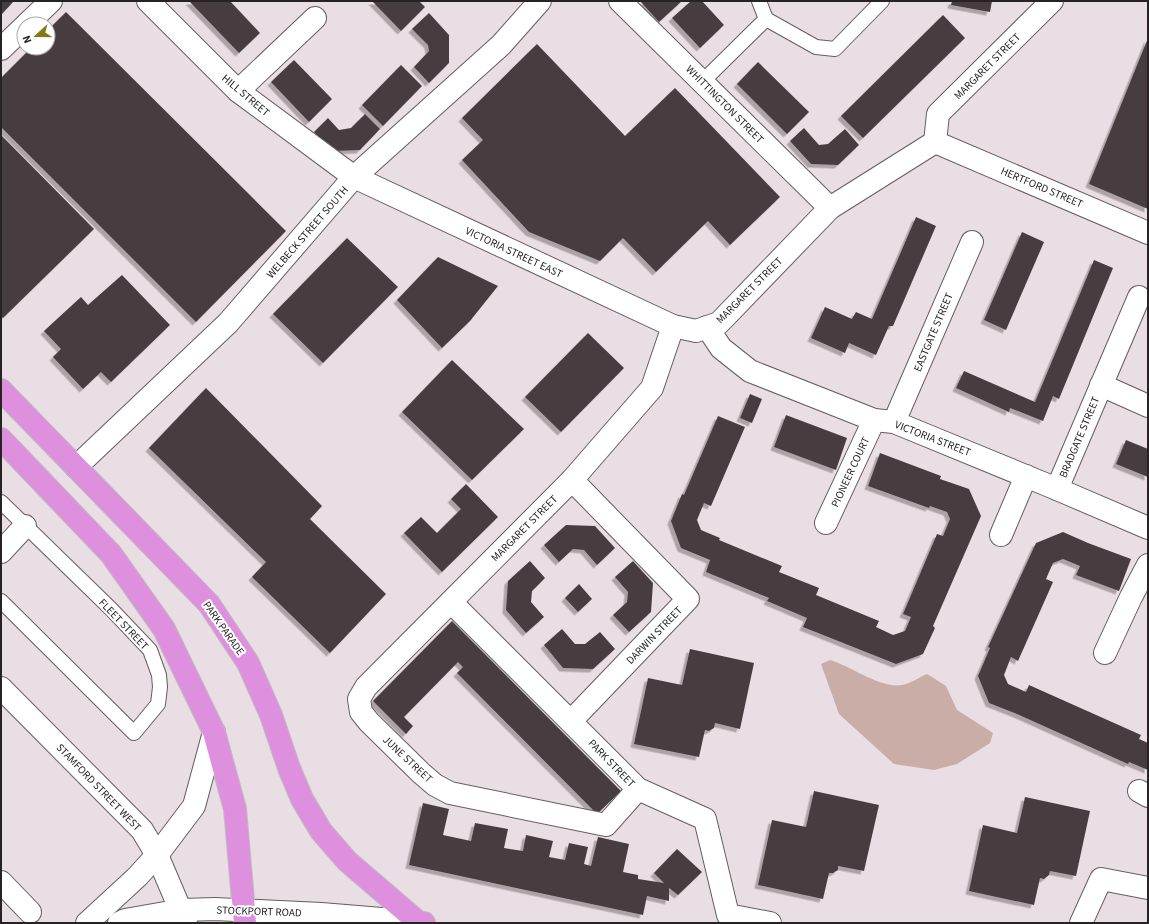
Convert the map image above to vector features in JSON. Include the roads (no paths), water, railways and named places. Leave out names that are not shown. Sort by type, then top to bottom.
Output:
[{"type":"highway","name":"PARK PARADE","points":[[1,390],[209,604],[248,663],[271,715],[289,768],[302,800],[321,831],[357,870],[419,922]]},
{"type":"highway","points":[[1,438],[116,560],[164,629],[214,732],[235,809],[245,916]]},
{"type":"street","points":[[35,16],[51,1]]},
{"type":"street","name":"HILL STREET","points":[[148,1],[238,91],[354,177]]},
{"type":"street","name":"WELBECK STREET SOUTH","points":[[76,467],[228,322],[354,177],[501,45],[540,1]]},
{"type":"street","name":"WHITTINGTON STREET","points":[[620,1],[830,208]]},
{"type":"street","name":"MARGARET STREET","points":[[451,602],[572,480],[652,388],[673,326],[696,331],[719,323],[830,208],[935,142],[938,114],[1052,1]]},
{"type":"street","points":[[238,91],[315,18]]},
{"type":"street","points":[[1,49],[16,35]]},
{"type":"street","name":"HERTFORD STREET","points":[[935,142],[1148,233]]},
{"type":"street","name":"VICTORIA STREET EAST","points":[[354,177],[673,326]]},
{"type":"street","name":"EASTGATE STREET","points":[[884,421],[972,242]]},
{"type":"street","name":"BRADGATE STREET","points":[[1057,489],[1139,297]]},
{"type":"street","name":"VICTORIA STREET","points":[[707,327],[721,348],[750,371],[1026,476],[1148,528]]},
{"type":"street","name":"BRADGATE STREET","points":[[1102,385],[1148,406]]},
{"type":"street","name":"PIONEER COURT","points":[[826,523],[884,421]]},
{"type":"street","points":[[1001,535],[1026,476]]},
{"type":"street","name":"DARWIN STREET","points":[[571,721],[688,599],[572,480]]},
{"type":"street","points":[[1,552],[25,526]]},
{"type":"street","points":[[1106,653],[1131,596],[1148,565]]},
{"type":"street","name":"PARK STREET","points":[[451,602],[638,789],[705,819],[728,915],[770,923]]},
{"type":"street","name":"JUNE STREET","points":[[451,602],[366,687],[358,698],[361,712],[369,722],[421,773],[450,793],[606,825],[638,789]]},
{"type":"street","name":"STAMFORD STREET WEST","points":[[1,688],[142,830],[157,855],[184,916]]},
{"type":"street","points":[[87,923],[137,877],[157,855],[194,806],[214,732]]},
{"type":"street","points":[[1081,923],[1101,880],[1148,888]]},
{"type":"street","points":[[1,882],[30,912]]},
{"type":"street","name":"STOCKPORT ROAD","points":[[120,923],[124,920],[184,916],[245,916],[419,922]]},
{"type":"lane","points":[[759,1],[766,19],[816,47],[835,49],[882,1]]},
{"type":"lane","points":[[702,82],[766,19]]},
{"type":"lane","name":"FLEET STREET","points":[[1,502],[111,609],[150,650],[159,675],[160,687],[158,704],[134,733],[1,601]]}]
